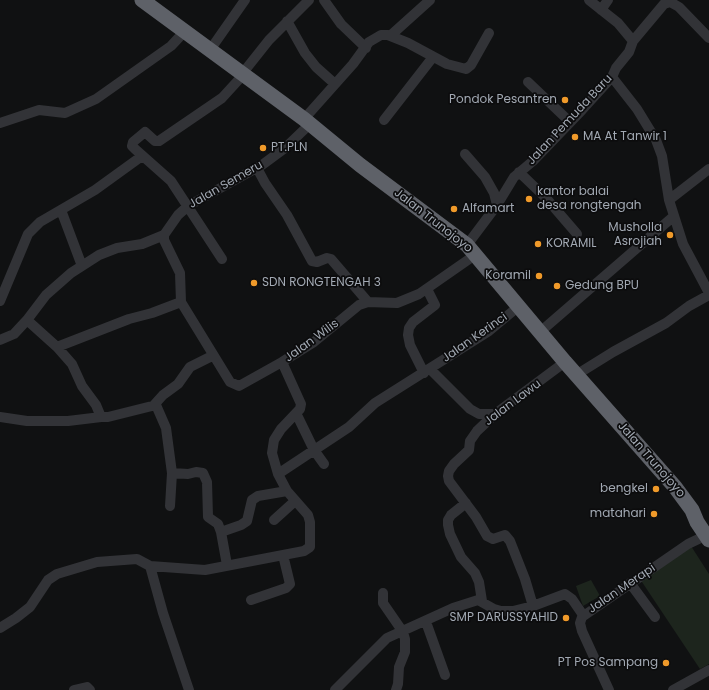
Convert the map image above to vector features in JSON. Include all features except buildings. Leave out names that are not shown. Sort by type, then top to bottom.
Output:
[{"type":"highway","name":"Jalan Trunojoyo","points":[[142,0],[307,122],[371,174],[471,250],[576,375],[660,470],[692,510],[707,532]]},
{"type":"street","points":[[210,50],[245,0]]},
{"type":"street","points":[[222,259],[171,181],[132,146],[134,140],[138,135],[144,132],[155,141],[160,142],[222,98],[243,75],[269,40],[309,0]]},
{"type":"street","points":[[324,0],[341,24],[366,48]]},
{"type":"street","points":[[430,0],[390,36],[408,43],[453,66],[468,69],[489,33]]},
{"type":"street","points":[[589,0],[618,23],[633,41]]},
{"type":"street","points":[[601,10],[608,0]]},
{"type":"street","points":[[665,2],[675,4],[709,38]]},
{"type":"street","name":"Jalan Pemuda Baru","points":[[471,250],[504,191],[518,172],[533,161],[612,77],[616,68],[629,52],[633,41],[665,2]]},
{"type":"street","points":[[287,21],[305,53],[316,67],[335,84]]},
{"type":"street","points":[[1,121],[39,110],[65,112],[96,99],[171,46],[185,31]]},
{"type":"street","name":"Jalan Semeru","points":[[164,235],[178,215],[188,206],[257,168],[285,148],[307,122],[335,84],[373,40],[381,35],[390,36]]},
{"type":"street","points":[[384,120],[433,56]]},
{"type":"street","points":[[576,375],[613,352],[666,323],[708,289],[683,244],[669,200],[662,156],[656,140],[637,109],[612,77]]},
{"type":"street","points":[[528,82],[570,122]]},
{"type":"street","points":[[465,154],[485,177],[494,193],[497,205]]},
{"type":"street","points":[[0,301],[28,234],[40,222],[95,190],[142,156]]},
{"type":"street","points":[[257,168],[287,215],[312,261],[317,262],[327,258],[331,259],[368,302],[397,303],[427,288],[471,250]]},
{"type":"street","points":[[669,200],[709,169]]},
{"type":"street","points":[[518,172],[546,198],[577,234]]},
{"type":"street","points":[[61,210],[82,266]]},
{"type":"street","points":[[540,332],[674,216]]},
{"type":"street","points":[[0,340],[14,334],[28,320],[46,294],[82,266],[99,255],[117,248],[142,244],[164,235],[164,240],[180,273],[181,302],[152,313],[129,319],[57,347]]},
{"type":"street","points":[[427,288],[436,305],[412,322],[408,334],[410,345],[427,371],[470,410],[479,414],[495,414]]},
{"type":"street","name":"Jalan Wilis","points":[[181,302],[212,356],[230,382],[239,386],[314,342],[359,305],[368,302]]},
{"type":"street","name":"Jalan Kerinci","points":[[278,474],[349,427],[374,403],[489,331],[519,306]]},
{"type":"street","points":[[28,320],[57,347],[72,364],[82,386],[96,405],[101,417]]},
{"type":"street","points":[[0,417],[27,421],[68,421],[117,415],[154,405],[163,395],[178,384],[190,367],[212,356]]},
{"type":"street","points":[[0,628],[30,607],[48,580],[57,574],[97,562],[137,559],[150,566],[205,570],[254,562],[304,551],[310,547],[310,522],[308,515],[287,491],[278,474],[272,453],[274,440],[301,404],[282,362]]},
{"type":"street","name":"Jalan Lawu","points":[[533,606],[525,579],[510,541],[505,536],[493,539],[489,538],[466,503],[449,481],[448,476],[449,471],[469,450],[470,441],[477,431],[495,414],[565,362]]},
{"type":"street","points":[[154,405],[156,405],[164,418],[166,428],[172,473],[170,506]]},
{"type":"street","points":[[296,412],[314,450],[324,464]]},
{"type":"street","points":[[172,473],[188,474],[196,472],[203,474],[207,482],[208,517],[218,524],[221,532],[227,566]]},
{"type":"street","points":[[221,532],[241,526],[247,521],[252,500],[258,496],[287,491]]},
{"type":"street","points":[[274,520],[295,501]]},
{"type":"street","points":[[466,503],[451,515],[448,520],[448,525],[452,539],[461,558],[475,573],[479,582],[482,602]]},
{"type":"street","name":"Jalan Merapi","points":[[610,690],[582,631],[580,620],[583,615],[707,532]]},
{"type":"street","points":[[251,600],[286,588],[290,584],[283,555]]},
{"type":"street","points":[[150,566],[163,613],[189,690]]},
{"type":"street","points":[[630,583],[655,617]]},
{"type":"street","points":[[383,593],[382,603],[403,632],[405,639],[405,652],[399,667],[398,684],[396,690]]},
{"type":"street","points":[[335,690],[387,638],[469,602],[478,600],[494,609],[501,611],[513,611],[533,606],[565,594],[572,599],[583,615]]},
{"type":"street","points":[[426,622],[445,675]]},
{"type":"street","points":[[673,690],[709,670]]},
{"type":"street","points":[[74,690],[87,687],[90,690]]},
{"type":"shaded area","points":[[691,546],[709,574],[709,664],[700,669],[640,579]]},
{"type":"shaded area","points":[[591,580],[600,596],[583,606],[576,586]]},
{"type":"place","name":"Pondok Pesantren","points":[[565,100]]},
{"type":"place","name":"MA At Tanwir 1","points":[[575,137]]},
{"type":"place","name":"PT.PLN","points":[[263,148]]},
{"type":"place","name":"kantor balai desa rongtengah","points":[[529,199]]},
{"type":"place","name":"Alfamart","points":[[454,209]]},
{"type":"place","name":"Musholla Asrojiah","points":[[670,235]]},
{"type":"place","name":"KORAMIL","points":[[538,244]]},
{"type":"place","name":"Koramil","points":[[539,276]]},
{"type":"place","name":"SDN RONGTENGAH 3","points":[[254,283]]},
{"type":"place","name":"Gedung BPU","points":[[557,286]]},
{"type":"place","name":"bengkel","points":[[656,489]]},
{"type":"place","name":"matahari","points":[[654,514]]},
{"type":"place","name":"SMP DARUSSYAHID","points":[[566,618]]},
{"type":"place","name":"PT Pos Sampang","points":[[666,663]]}]
